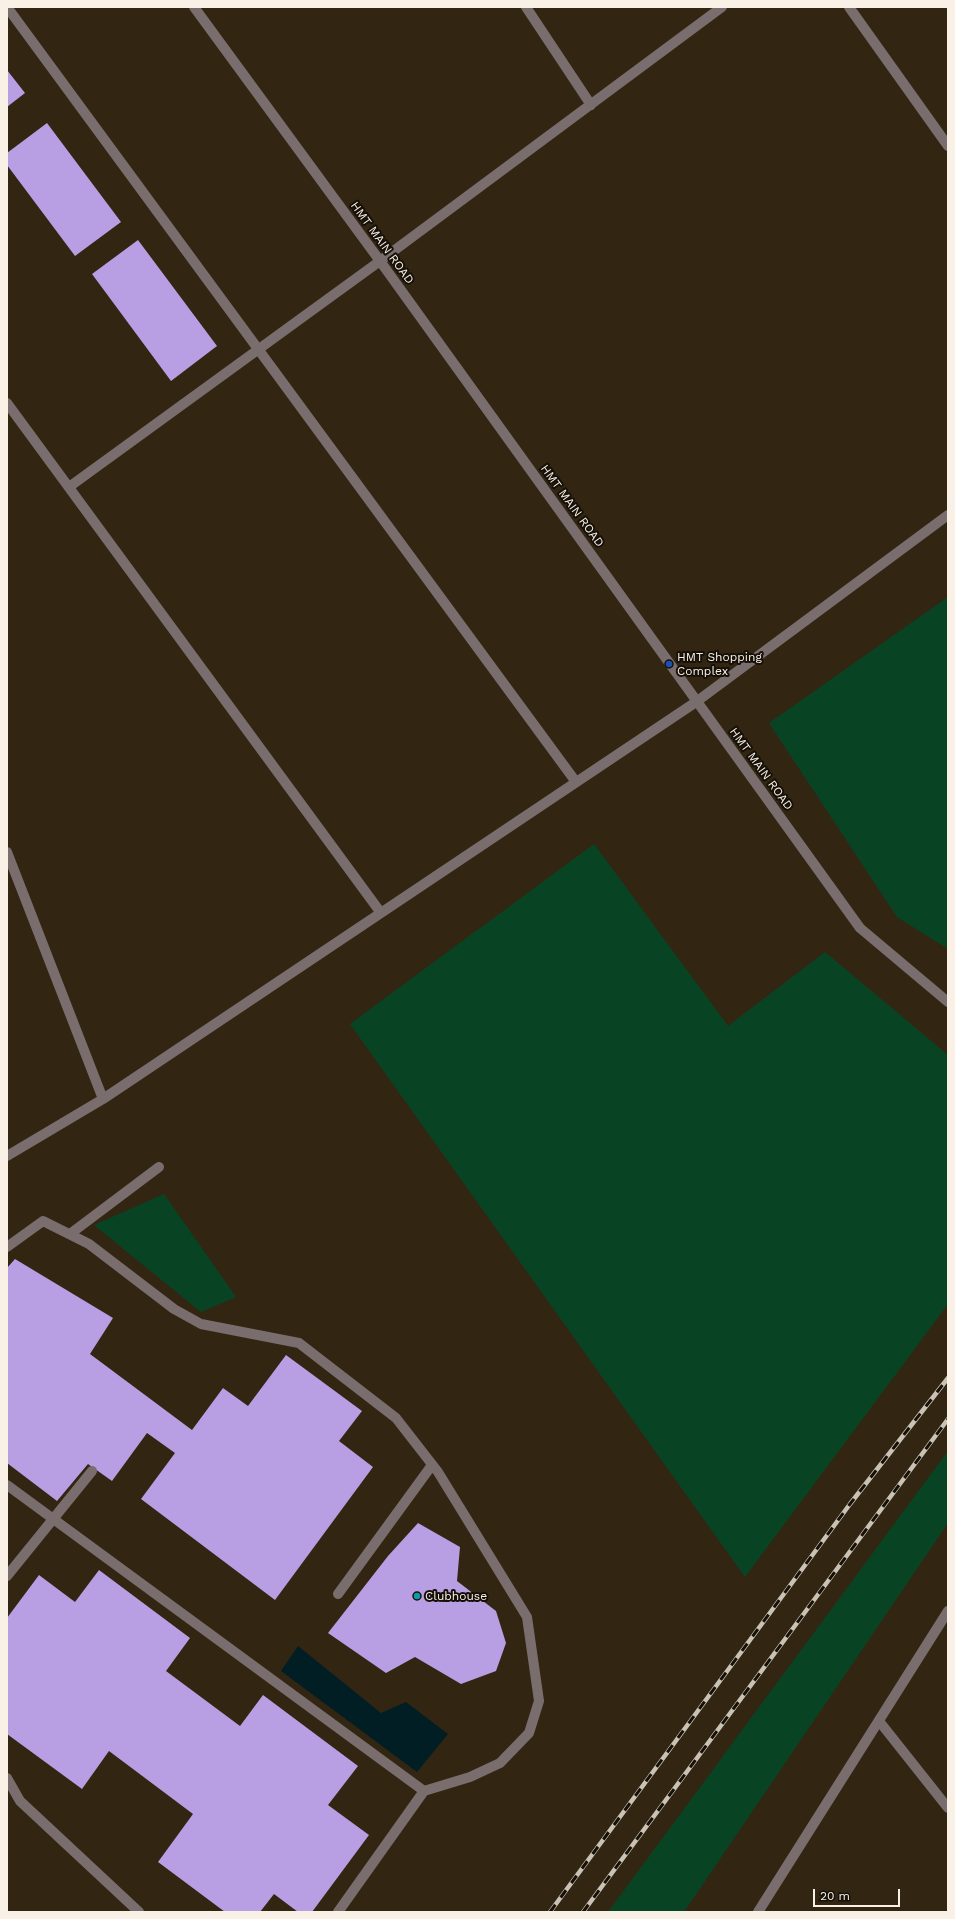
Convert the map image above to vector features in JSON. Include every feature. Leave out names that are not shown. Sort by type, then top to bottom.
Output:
[{"type":"street","points":[[8,7],[576,782]]},
{"type":"street","name":"HMT MAIN ROAD","points":[[194,7],[380,261],[860,928],[948,1002]]},
{"type":"street","points":[[526,7],[591,104]]},
{"type":"street","points":[[69,488],[380,261],[722,7]]},
{"type":"street","points":[[849,7],[948,146]]},
{"type":"street","points":[[7,403],[381,913]]},
{"type":"street","points":[[7,1156],[103,1099],[696,702],[948,515]]},
{"type":"street","points":[[7,852],[103,1099]]},
{"type":"street","points":[[70,1234],[159,1167]]},
{"type":"street","points":[[7,1247],[43,1221],[89,1244],[174,1308],[201,1324],[299,1343],[396,1418],[432,1465],[527,1617],[539,1701],[528,1733],[500,1763],[470,1778],[424,1791],[338,1912]]},
{"type":"street","points":[[338,1594],[432,1465]]},
{"type":"street","points":[[7,1576],[92,1471]]},
{"type":"street","points":[[7,1485],[424,1791]]},
{"type":"street","points":[[758,1912],[948,1611]]},
{"type":"street","points":[[879,1721],[948,1808]]},
{"type":"street","points":[[7,1778],[20,1801],[139,1912]]},
{"type":"green space","points":[[948,597],[948,949],[897,917],[769,723]]},
{"type":"green space","points":[[594,844],[728,1026],[825,952],[948,1055],[948,1304],[745,1577],[350,1024]]},
{"type":"green space","points":[[164,1194],[236,1297],[201,1312],[94,1225]]},
{"type":"green space","points":[[948,1451],[948,1523],[684,1912],[608,1912]]},
{"type":"water","points":[[298,1646],[381,1713],[406,1702],[448,1734],[417,1772],[281,1671]]},
{"type":"building","points":[[7,70],[25,93],[7,107]]},
{"type":"building","points":[[47,123],[121,222],[75,256],[7,165],[7,153]]},
{"type":"building","points":[[138,240],[217,346],[171,381],[92,274]]},
{"type":"building","points":[[15,1259],[113,1318],[90,1354],[192,1430],[223,1388],[248,1406],[286,1355],[362,1411],[339,1441],[373,1467],[275,1600],[141,1499],[175,1453],[147,1433],[112,1481],[88,1464],[57,1501],[7,1463],[7,1268]]},
{"type":"building","name":"Clubhouse","points":[[418,1523],[460,1547],[457,1581],[496,1611],[506,1643],[496,1671],[461,1684],[415,1657],[386,1673],[328,1633],[388,1556]]},
{"type":"building","points":[[99,1570],[190,1638],[166,1671],[240,1726],[263,1695],[358,1766],[328,1805],[369,1835],[312,1912],[298,1912],[274,1894],[260,1912],[225,1912],[158,1862],[193,1814],[109,1751],[82,1789],[7,1734],[7,1618],[39,1575],[75,1602]]},
{"type":"railway","points":[[550,1912],[850,1504],[948,1378]]},
{"type":"railway","points":[[583,1912],[948,1419]]},
{"type":"place","name":"HMT Shopping Complex","points":[[669,664]]},
{"type":"place","name":"Clubhouse","points":[[417,1596]]}]
